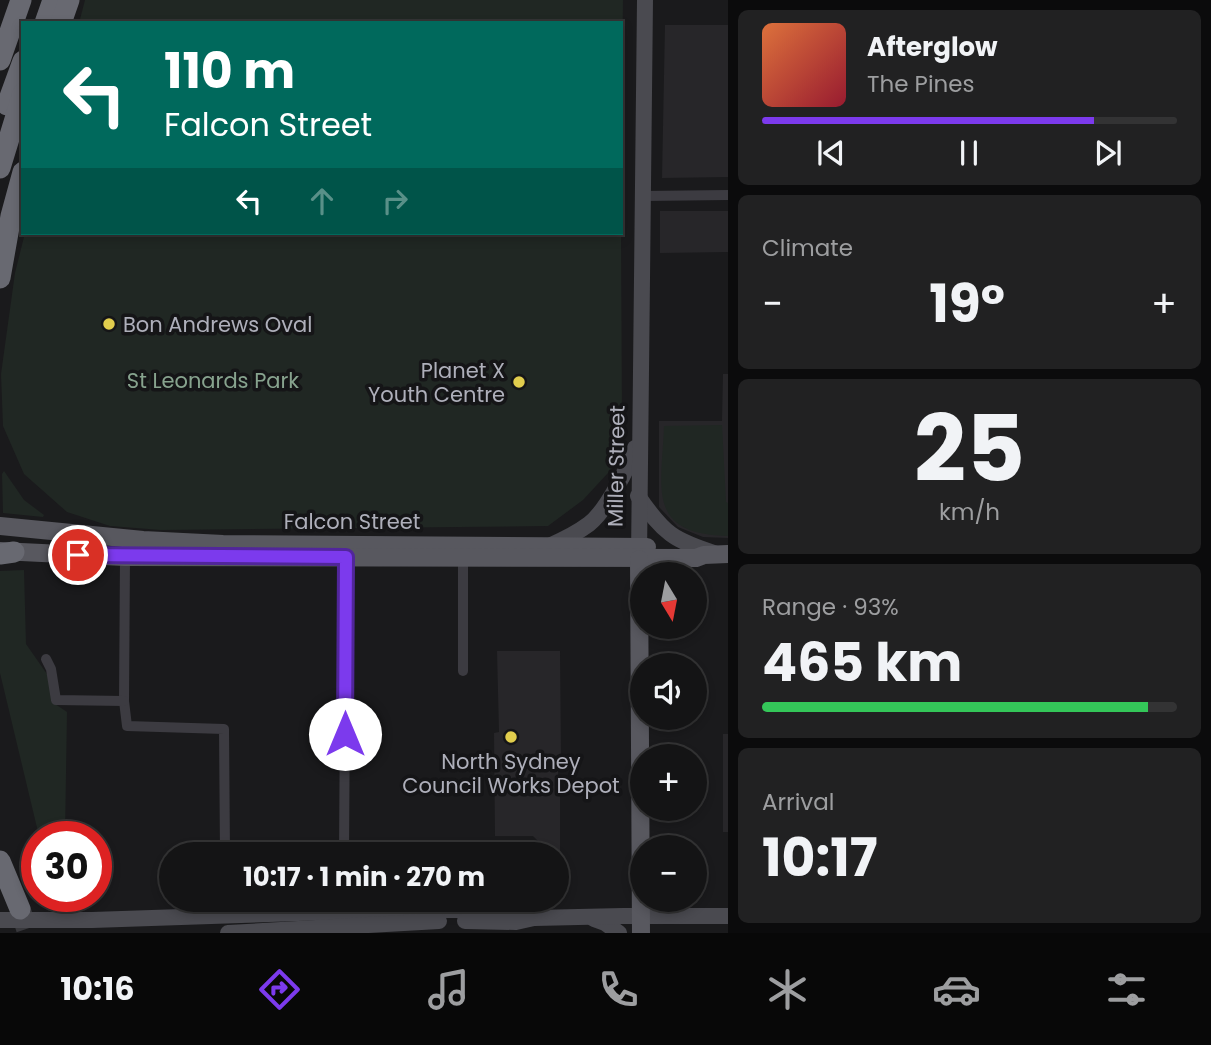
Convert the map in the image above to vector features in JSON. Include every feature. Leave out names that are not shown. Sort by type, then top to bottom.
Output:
[{"type":"highway","points":[[0,23],[9,0]]},
{"type":"highway","points":[[0,95],[8,74],[21,0]]},
{"type":"highway","points":[[24,21],[31,0]]},
{"type":"highway","points":[[47,21],[53,0]]},
{"type":"highway","points":[[62,21],[69,0]]},
{"type":"highway","points":[[0,81],[21,29]]},
{"type":"highway","points":[[0,126],[10,61]]},
{"type":"highway","points":[[0,168],[21,100]]},
{"type":"highway","points":[[0,204],[21,143]]},
{"type":"highway","points":[[0,278],[11,216],[21,179]]},
{"type":"highway","points":[[0,860],[20,909]]},
{"type":"main road","name":"Miller Street","points":[[640,925],[638,496],[645,0]]},
{"type":"main road","points":[[547,547],[578,531],[594,519],[623,475],[639,435]]},
{"type":"main road","points":[[638,496],[659,526],[675,538],[716,554]]},
{"type":"main road","name":"Falcon Street","points":[[0,526],[143,540],[223,544],[547,547],[696,558],[716,554]]},
{"type":"main road","name":"Falcon Street","points":[[5,552],[125,557],[463,558],[638,553]]},
{"type":"main road","points":[[0,920],[227,925],[342,913],[387,922],[491,910],[516,912],[534,918],[587,917],[640,925],[728,916]]},
{"type":"main road","points":[[587,917],[605,923],[618,933]]},
{"type":"street","points":[[643,196],[728,195]]},
{"type":"street","points":[[125,557],[124,701],[127,726],[224,729],[225,842]]},
{"type":"street","points":[[344,842],[346,557]]},
{"type":"street","points":[[463,558],[463,671]]},
{"type":"street","points":[[46,659],[51,669],[56,700],[124,701]]},
{"type":"shaded area","points":[[665,25],[728,25],[728,177],[662,178]]},
{"type":"shaded area","points":[[660,211],[728,211],[728,252],[660,253]]},
{"type":"shaded area","points":[[723,374],[728,374],[728,538],[703,537],[678,527],[659,507],[659,421],[722,421]]},
{"type":"shaded area","name":"North Sydney Council Works Depot","points":[[497,651],[560,651],[560,842],[539,842],[533,836],[495,836],[494,733],[499,732]]},
{"type":"shaded area","points":[[723,734],[728,734],[728,832],[723,832]]},
{"type":"green space","points":[[85,0],[623,0],[623,21],[80,21]]},
{"type":"green space","name":"St Leonards Park","points":[[24,235],[621,235],[620,460],[583,500],[548,526],[161,530],[110,526],[67,512],[24,474],[3,426],[1,374],[15,273]]},
{"type":"green space","points":[[722,425],[728,536],[701,533],[683,527],[671,517],[664,504],[661,488],[664,426]]},
{"type":"green space","points":[[4,471],[24,500],[44,515],[43,517],[3,513]]},
{"type":"green space","points":[[24,570],[26,644],[49,677],[55,704],[67,712],[65,821],[35,821],[0,673],[0,571]]},
{"type":"tunnel","points":[[20,909],[28,933]]},
{"type":"place","name":"Bon Andrews Oval","points":[[109,324]]},
{"type":"place","name":"Planet X Youth Centre","points":[[519,382]]},
{"type":"place","name":"North Sydney Council Works Depot","points":[[511,737]]},
{"type":"route","points":[[78,555],[346,557],[345,734]]}]
